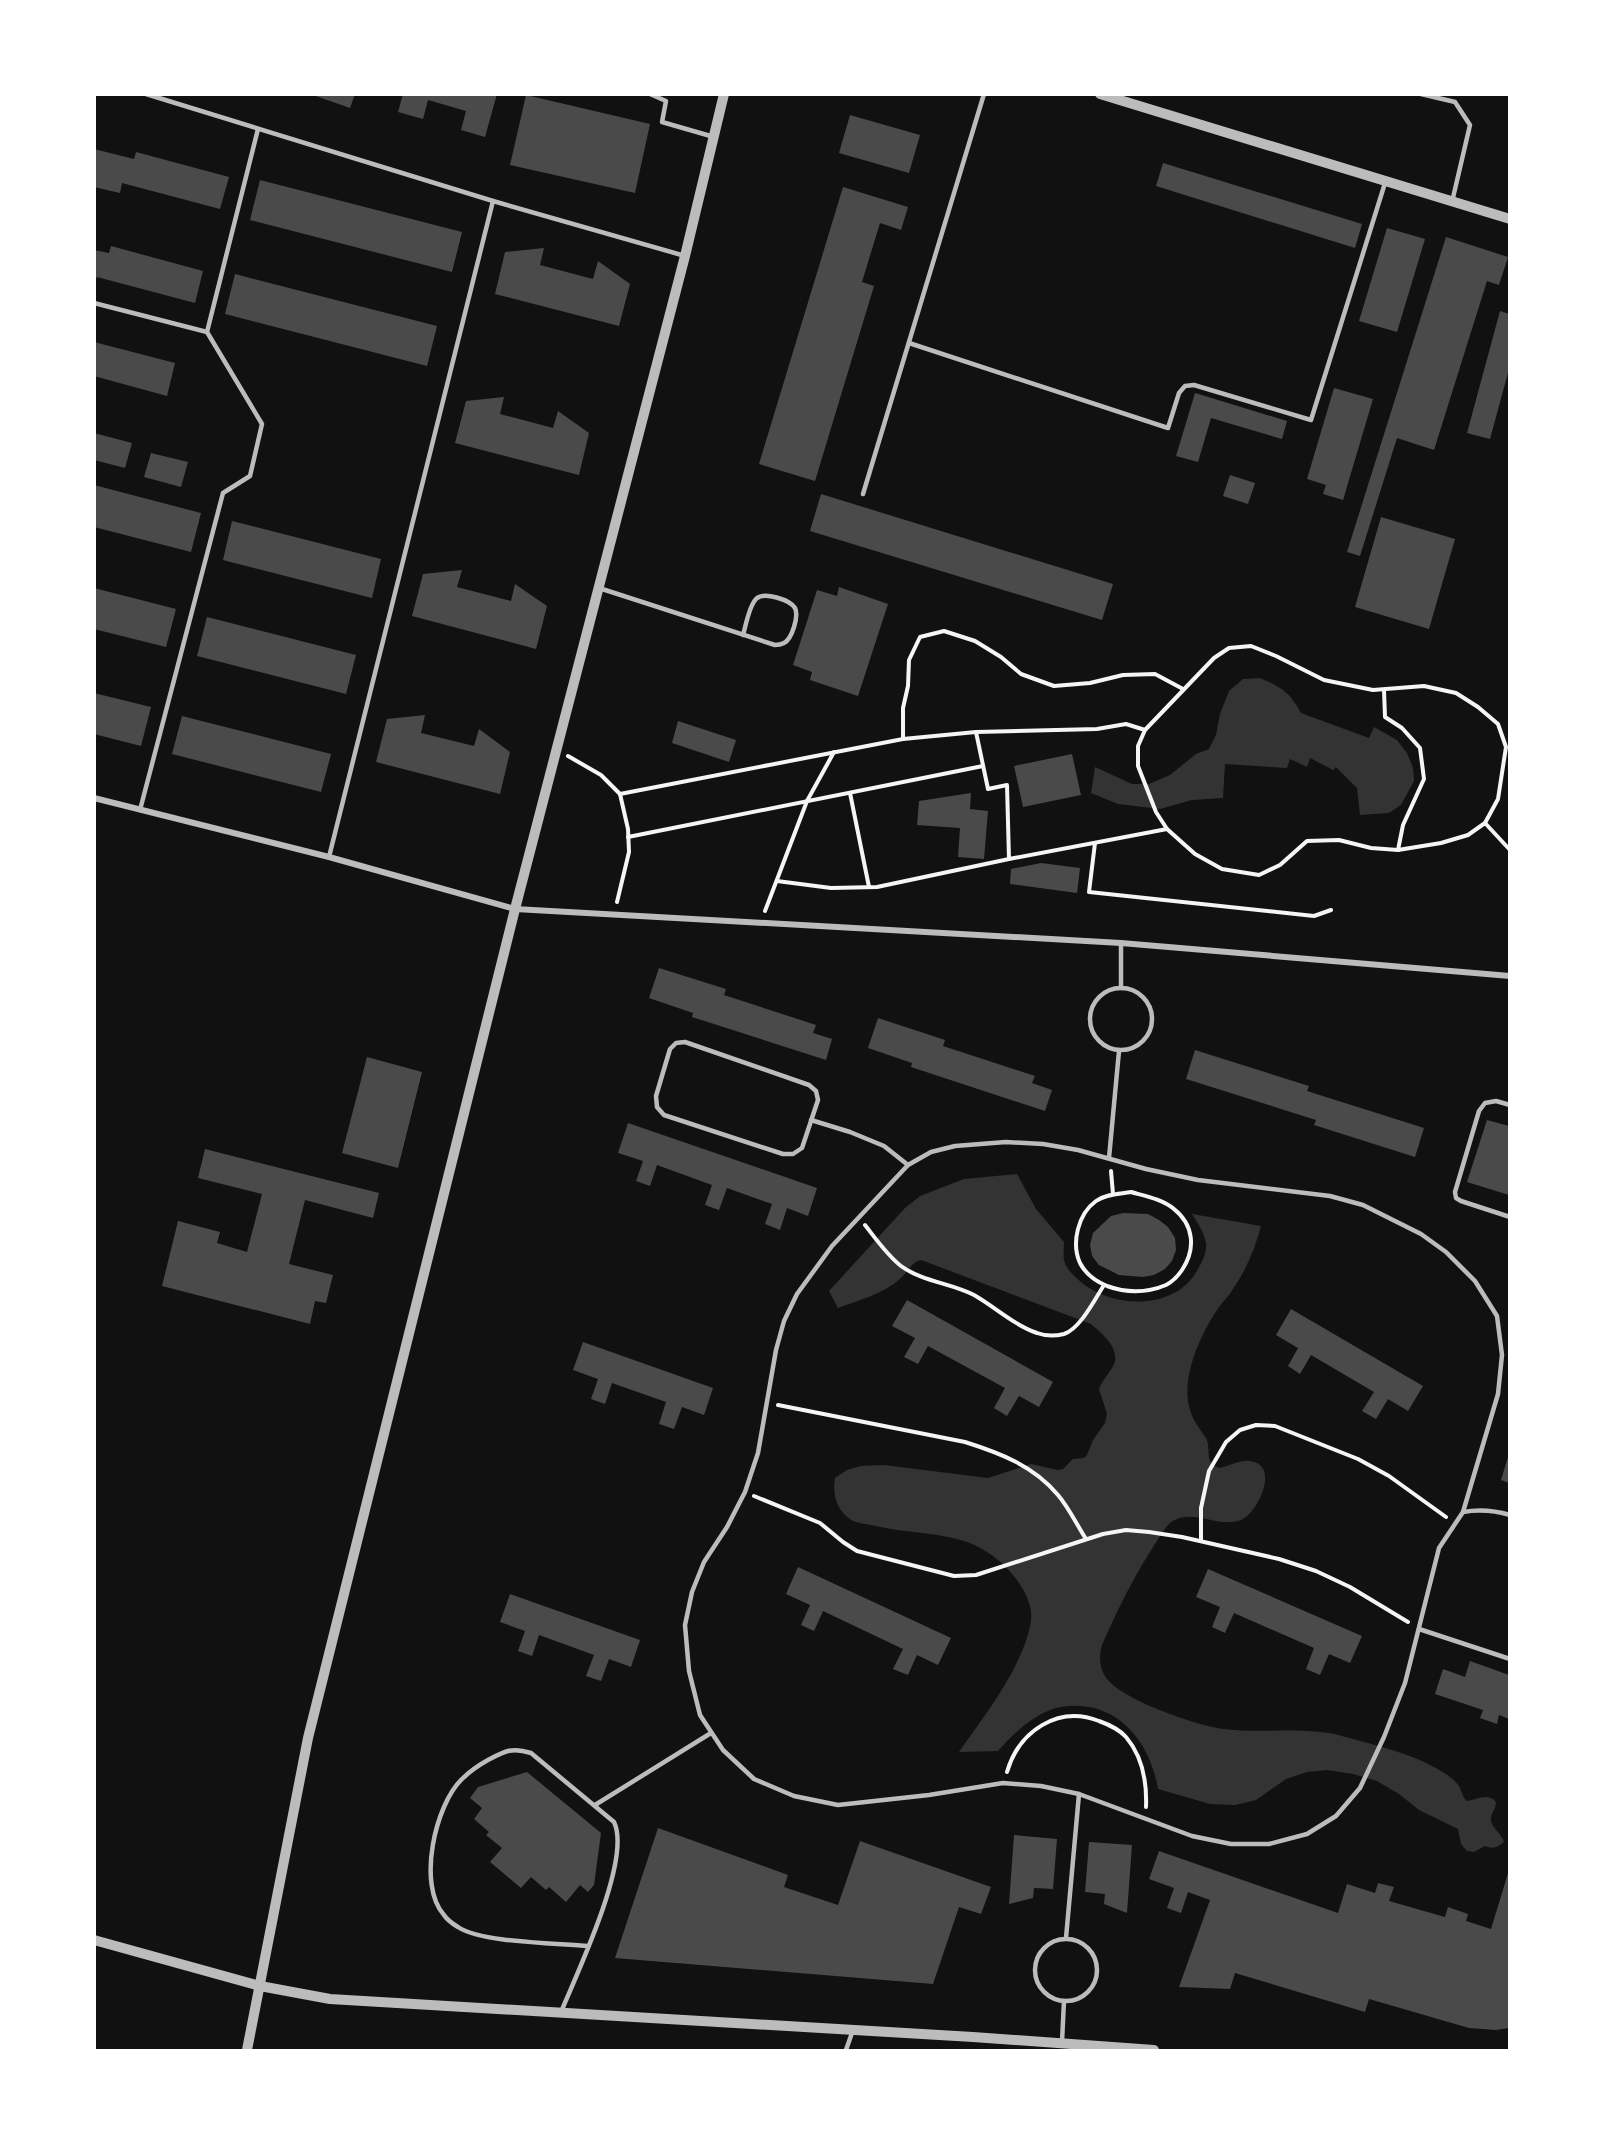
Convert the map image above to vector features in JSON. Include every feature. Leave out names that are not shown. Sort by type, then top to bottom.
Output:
[{"type":"street","points":[[247,2050],[308,1738],[515,909],[685,256],[724,94]]},
{"type":"street","points":[[1100,94],[1509,219]]},
{"type":"street","points":[[94,798],[329,857],[515,909],[1121,943],[1509,976]]},
{"type":"street","points":[[94,1940],[260,1986],[330,1999],[1154,2050]]},
{"type":"lane","points":[[146,94],[493,201],[685,256]]},
{"type":"lane","points":[[650,94],[666,101],[662,122],[714,137]]},
{"type":"lane","points":[[863,494],[984,94]]},
{"type":"lane","points":[[1421,94],[1455,102],[1470,125],[1452,202]]},
{"type":"lane","points":[[207,332],[258,129]]},
{"type":"lane","points":[[909,343],[1168,428],[1179,393],[1185,386],[1194,385],[1311,420],[1385,181]]},
{"type":"lane","points":[[329,857],[493,201]]},
{"type":"lane","points":[[94,303],[207,332],[262,423],[250,476],[223,493],[140,810]]},
{"type":"lane","points":[[599,588],[743,635],[775,645],[783,644],[789,639],[796,616],[795,609],[790,603],[760,596],[754,600],[743,635]]},
{"type":"lane","points":[[1121,943],[1121,988]]},
{"type":"lane","points":[[1121,988],[1140,994],[1151,1011],[1152,1021],[1150,1030],[1138,1046],[1119,1051],[1099,1042],[1089,1024],[1090,1012],[1101,994],[1110,989],[1121,988]]},
{"type":"lane","points":[[685,1042],[809,1084],[816,1091],[818,1100],[811,1120],[802,1148],[793,1154],[783,1154],[664,1115],[657,1107],[656,1096],[670,1049],[676,1043],[685,1042]]},
{"type":"lane","points":[[1109,1158],[1119,1051]]},
{"type":"lane","points":[[1509,1105],[1496,1101],[1485,1103],[1479,1111],[1455,1192],[1456,1198],[1461,1202],[1509,1217]]},
{"type":"lane","points":[[811,1120],[884,1146],[908,1165]]},
{"type":"lane","points":[[1006,1142],[1078,1149],[1109,1158],[1198,1180],[1330,1196],[1363,1205],[1421,1234],[1446,1252],[1475,1281],[1497,1316],[1502,1355],[1498,1394],[1463,1512],[1439,1548],[1405,1683],[1384,1737],[1360,1788],[1336,1816],[1306,1834],[1269,1844],[1231,1844],[1192,1836],[1079,1794],[1041,1786],[1004,1783],[929,1795],[838,1805],[794,1796],[754,1779],[723,1750],[700,1715],[689,1671],[685,1625],[692,1592],[704,1562],[745,1492],[758,1453],[776,1350],[784,1321],[797,1294],[832,1246],[908,1165],[931,1152],[947,1148],[1006,1142]]},
{"type":"lane","points":[[1502,1355],[1509,1354]]},
{"type":"lane","points":[[1463,1512],[1479,1509],[1509,1515]]},
{"type":"lane","points":[[1419,1629],[1509,1659]]},
{"type":"lane","points":[[595,1805],[711,1733]]},
{"type":"lane","points":[[561,2013],[588,1946],[610,1890],[618,1837],[617,1828],[614,1822],[595,1805],[531,1753],[518,1749],[505,1751],[482,1764],[461,1780],[446,1802],[437,1825],[432,1853],[431,1879],[435,1898],[443,1915],[459,1928],[479,1936],[588,1946]]},
{"type":"lane","points":[[1066,1938],[1079,1794]]},
{"type":"lane","points":[[1066,1938],[1077,1940],[1092,1952],[1098,1971],[1096,1981],[1084,1996],[1064,2001],[1054,1999],[1038,1984],[1035,1963],[1039,1953],[1047,1945],[1066,1938]]},
{"type":"lane","points":[[1062,2045],[1064,2001]]},
{"type":"lane","points":[[846,2050],[853,2030]]},
{"type":"path","points":[[903,739],[903,708],[908,686],[909,660],[920,637],[944,631],[975,641],[1001,657],[1021,674],[1054,686],[1090,683],[1123,675],[1155,674],[1183,689]]},
{"type":"path","points":[[1251,646],[1324,680],[1373,690],[1384,690],[1424,686],[1456,693],[1478,707],[1498,724],[1506,747],[1498,799],[1485,823],[1468,836],[1398,850],[1371,848],[1339,840],[1307,841],[1280,865],[1259,875],[1222,869],[1195,854],[1167,829],[1156,812],[1138,766],[1138,746],[1145,729],[1214,658],[1229,648],[1251,646]]},
{"type":"path","points":[[1384,690],[1385,717],[1402,728],[1420,748],[1424,779],[1403,825],[1398,850]]},
{"type":"path","points":[[620,794],[903,739],[976,732],[1098,729],[1126,724],[1145,729]]},
{"type":"path","points":[[976,732],[988,789],[1007,785],[1010,859]]},
{"type":"path","points":[[557,750],[601,775],[620,794],[629,852],[613,915]]},
{"type":"path","points":[[760,923],[807,801],[834,752]]},
{"type":"path","points":[[628,837],[983,766]]},
{"type":"path","points":[[850,793],[869,887]]},
{"type":"path","points":[[1485,823],[1509,850]]},
{"type":"path","points":[[777,881],[831,888],[869,887],[1167,829]]},
{"type":"path","points":[[1095,843],[1089,892],[1314,916],[1331,910]]},
{"type":"path","points":[[1109,1158],[1113,1194]]},
{"type":"path","points":[[1131,1192],[1154,1198],[1173,1209],[1185,1222],[1192,1237],[1192,1249],[1188,1262],[1179,1275],[1168,1284],[1149,1290],[1129,1291],[1104,1285],[1086,1273],[1079,1261],[1076,1245],[1077,1229],[1096,1201],[1113,1194],[1131,1192]]},
{"type":"path","points":[[873,1235],[891,1258],[912,1273],[973,1295],[1024,1328],[1038,1334],[1066,1334],[1077,1326],[1104,1285]]},
{"type":"path","points":[[768,1403],[965,1442],[992,1450],[1017,1462],[1041,1478],[1059,1496],[1086,1539]]},
{"type":"path","points":[[1201,1541],[1204,1486],[1216,1457],[1226,1442],[1240,1430],[1256,1425],[1275,1426],[1358,1459],[1389,1476],[1456,1524]]},
{"type":"path","points":[[745,1492],[820,1522],[857,1551],[954,1576],[976,1575],[1086,1539],[1126,1530],[1182,1537],[1279,1559],[1316,1571],[1385,1606],[1419,1629]]},
{"type":"path","points":[[1004,1783],[1014,1751],[1039,1727],[1052,1719],[1068,1715],[1091,1718],[1115,1727],[1135,1749],[1144,1776],[1145,1820]]},
{"type":"shaded area","points":[[1260,678],[1284,691],[1301,713],[1369,738],[1374,727],[1397,740],[1407,753],[1413,768],[1414,781],[1401,805],[1389,813],[1360,815],[1357,788],[1336,767],[1333,770],[1310,758],[1307,767],[1290,759],[1287,768],[1225,764],[1223,798],[1192,800],[1160,809],[1118,804],[1091,793],[1095,767],[1132,784],[1149,784],[1170,775],[1196,754],[1209,749],[1216,735],[1220,714],[1229,691],[1243,679]]},
{"type":"shaded area","points":[[1017,1174],[1036,1209],[1064,1242],[1064,1260],[1071,1272],[1094,1291],[1126,1301],[1160,1299],[1175,1293],[1188,1283],[1201,1263],[1206,1246],[1202,1232],[1192,1214],[1261,1226],[1242,1274],[1212,1318],[1199,1343],[1190,1370],[1188,1397],[1193,1418],[1208,1442],[1211,1463],[1220,1468],[1243,1461],[1259,1464],[1264,1470],[1264,1488],[1255,1507],[1243,1519],[1224,1522],[1185,1517],[1176,1519],[1168,1525],[1136,1575],[1102,1645],[1100,1661],[1105,1676],[1125,1694],[1196,1723],[1224,1729],[1327,1733],[1380,1746],[1418,1759],[1453,1779],[1467,1801],[1489,1797],[1496,1802],[1491,1821],[1503,1839],[1502,1844],[1495,1847],[1485,1846],[1474,1852],[1467,1851],[1461,1844],[1458,1829],[1419,1810],[1399,1794],[1377,1781],[1353,1774],[1327,1770],[1307,1772],[1286,1779],[1256,1800],[1235,1805],[1210,1804],[1158,1789],[1154,1771],[1138,1739],[1127,1726],[1098,1709],[1080,1706],[1052,1709],[1019,1730],[998,1751],[959,1752],[1002,1690],[1020,1656],[1031,1621],[1030,1606],[1026,1596],[1007,1568],[992,1555],[975,1545],[946,1537],[853,1521],[839,1508],[834,1491],[835,1478],[847,1470],[861,1466],[884,1465],[988,1478],[1031,1464],[1063,1469],[1073,1459],[1084,1458],[1087,1455],[1093,1440],[1105,1423],[1107,1414],[1099,1389],[1115,1362],[1114,1350],[1106,1338],[1091,1324],[921,1260],[886,1289],[838,1308],[829,1291],[905,1208],[920,1196],[964,1179]]},
{"type":"building","points":[[310,94],[355,94],[350,108]]},
{"type":"building","points":[[403,94],[497,94],[485,137],[461,130],[466,111],[428,100],[423,119],[398,112]]},
{"type":"building","points":[[526,95],[650,124],[635,193],[510,165]]},
{"type":"building","points":[[850,115],[920,135],[909,173],[839,153]]},
{"type":"building","points":[[94,149],[134,159],[136,152],[229,177],[220,209],[122,183],[120,193],[94,187]]},
{"type":"building","points":[[1163,163],[1362,224],[1355,248],[1156,186]]},
{"type":"building","points":[[260,180],[462,232],[452,272],[250,220]]},
{"type":"building","points":[[843,187],[908,207],[901,230],[880,223],[862,282],[874,286],[815,481],[759,464]]},
{"type":"building","points":[[1387,228],[1425,239],[1397,332],[1359,321]]},
{"type":"building","points":[[1446,237],[1508,257],[1499,285],[1487,281],[1434,450],[1397,438],[1360,556],[1347,552]]},
{"type":"building","points":[[111,246],[203,271],[195,303],[97,277],[94,283],[94,250],[109,253]]},
{"type":"building","points":[[544,248],[540,265],[593,279],[598,261],[630,284],[619,326],[495,294],[505,252]]},
{"type":"building","points":[[235,274],[437,326],[427,366],[225,314]]},
{"type":"building","points":[[1500,311],[1509,314],[1509,369],[1490,439],[1467,433]]},
{"type":"building","points":[[94,342],[175,363],[167,396],[94,376]]},
{"type":"building","points":[[1334,388],[1373,399],[1343,500],[1323,494],[1326,485],[1307,479]]},
{"type":"building","points":[[1195,393],[1287,421],[1282,439],[1211,418],[1198,462],[1176,456]]},
{"type":"building","points":[[504,397],[500,414],[553,428],[558,411],[589,433],[579,475],[455,443],[466,401]]},
{"type":"building","points":[[94,433],[132,443],[125,468],[94,460]]},
{"type":"building","points":[[151,453],[188,462],[181,487],[144,477]]},
{"type":"building","points":[[1230,475],[1255,483],[1248,504],[1223,496]]},
{"type":"building","points":[[94,485],[201,513],[191,552],[94,527]]},
{"type":"building","points":[[821,494],[1113,584],[1102,620],[810,531]]},
{"type":"building","points":[[1381,517],[1455,539],[1429,629],[1355,607]]},
{"type":"building","points":[[232,521],[381,559],[372,598],[223,560]]},
{"type":"building","points":[[462,570],[457,587],[511,601],[515,584],[547,606],[536,649],[412,616],[423,574]]},
{"type":"building","points":[[839,587],[888,604],[858,696],[810,680],[812,672],[793,665],[817,590],[837,596]]},
{"type":"building","points":[[94,588],[176,609],[166,647],[94,629]]},
{"type":"building","points":[[207,617],[356,655],[346,694],[197,656]]},
{"type":"building","points":[[94,693],[151,707],[141,746],[94,734]]},
{"type":"building","points":[[425,715],[421,733],[474,746],[479,729],[510,752],[500,794],[376,762],[387,719]]},
{"type":"building","points":[[182,716],[331,754],[321,792],[172,754]]},
{"type":"building","points":[[678,721],[736,740],[729,762],[672,743]]},
{"type":"building","points":[[1072,754],[1081,795],[1023,807],[1014,766]]},
{"type":"building","points":[[971,793],[970,809],[988,811],[984,859],[958,857],[960,828],[917,825],[919,801]]},
{"type":"building","points":[[1041,863],[1080,868],[1077,893],[1010,884],[1011,869]]},
{"type":"building","points":[[659,968],[726,989],[724,995],[816,1025],[813,1033],[832,1039],[826,1060],[692,1017],[693,1013],[649,998]]},
{"type":"building","points":[[878,1018],[945,1040],[943,1046],[1035,1076],[1032,1083],[1052,1090],[1045,1111],[911,1067],[912,1063],[868,1048]]},
{"type":"building","points":[[1195,1050],[1309,1086],[1307,1091],[1424,1128],[1415,1157],[1314,1125],[1316,1120],[1186,1079]]},
{"type":"building","points":[[367,1057],[422,1072],[398,1168],[342,1153]]},
{"type":"building","points":[[1487,1120],[1509,1126],[1509,1195],[1467,1182]]},
{"type":"building","points":[[628,1123],[817,1188],[808,1216],[787,1208],[780,1230],[765,1224],[772,1204],[727,1188],[719,1210],[705,1205],[712,1185],[657,1165],[650,1186],[636,1181],[643,1161],[618,1153]]},
{"type":"building","points":[[205,1149],[379,1193],[373,1218],[305,1200],[289,1264],[333,1275],[326,1303],[315,1301],[310,1324],[162,1286],[178,1221],[220,1232],[217,1243],[247,1252],[262,1194],[198,1178]]},
{"type":"building","points":[[1123,1213],[1148,1214],[1168,1227],[1175,1238],[1176,1250],[1172,1261],[1165,1269],[1154,1275],[1143,1277],[1119,1275],[1099,1265],[1092,1256],[1090,1245],[1093,1233],[1111,1216]]},
{"type":"building","points":[[907,1300],[1053,1382],[1039,1407],[1019,1396],[1007,1416],[994,1408],[1005,1388],[928,1346],[918,1364],[904,1357],[915,1338],[892,1326]]},
{"type":"building","points":[[1291,1309],[1423,1386],[1408,1411],[1388,1399],[1376,1419],[1362,1411],[1374,1392],[1311,1355],[1300,1374],[1288,1366],[1298,1348],[1276,1335]]},
{"type":"building","points":[[583,1342],[713,1388],[704,1415],[682,1407],[674,1429],[659,1424],[666,1402],[612,1383],[605,1404],[591,1399],[598,1379],[573,1370]]},
{"type":"building","points":[[1509,1454],[1509,1483],[1501,1480]]},
{"type":"building","points":[[798,1567],[951,1638],[938,1665],[917,1655],[908,1675],[893,1669],[903,1649],[823,1611],[814,1631],[801,1625],[810,1605],[786,1594]]},
{"type":"building","points":[[1208,1569],[1362,1636],[1350,1663],[1329,1654],[1320,1675],[1306,1669],[1314,1648],[1234,1613],[1225,1633],[1212,1627],[1220,1607],[1196,1597]]},
{"type":"building","points":[[510,1594],[640,1640],[631,1667],[609,1659],[601,1681],[586,1676],[594,1655],[539,1635],[532,1656],[518,1651],[525,1631],[500,1622]]},
{"type":"building","points":[[1470,1661],[1509,1675],[1509,1719],[1499,1715],[1497,1724],[1480,1718],[1483,1710],[1435,1694],[1443,1669],[1465,1677]]},
{"type":"building","points":[[527,1772],[601,1833],[594,1885],[588,1892],[580,1885],[566,1902],[549,1887],[546,1890],[531,1877],[521,1888],[490,1862],[502,1848],[486,1835],[489,1832],[474,1819],[482,1808],[470,1798],[478,1787]]},
{"type":"building","points":[[658,1828],[788,1875],[784,1887],[838,1905],[860,1841],[991,1887],[981,1914],[959,1907],[933,1984],[615,1958]]},
{"type":"building","points":[[1014,1835],[1057,1839],[1053,1889],[1034,1888],[1033,1898],[1009,1904]]},
{"type":"building","points":[[1089,1842],[1132,1845],[1127,1913],[1104,1904],[1105,1894],[1085,1892]]},
{"type":"building","points":[[1159,1851],[1338,1913],[1347,1884],[1375,1893],[1378,1883],[1394,1887],[1389,1901],[1445,1917],[1448,1907],[1468,1914],[1466,1921],[1491,1929],[1509,1870],[1509,2028],[1496,2030],[1469,2028],[1369,1999],[1365,2012],[1235,1973],[1230,1989],[1179,1987],[1210,1900],[1188,1892],[1181,1913],[1167,1908],[1174,1888],[1149,1879]]}]
